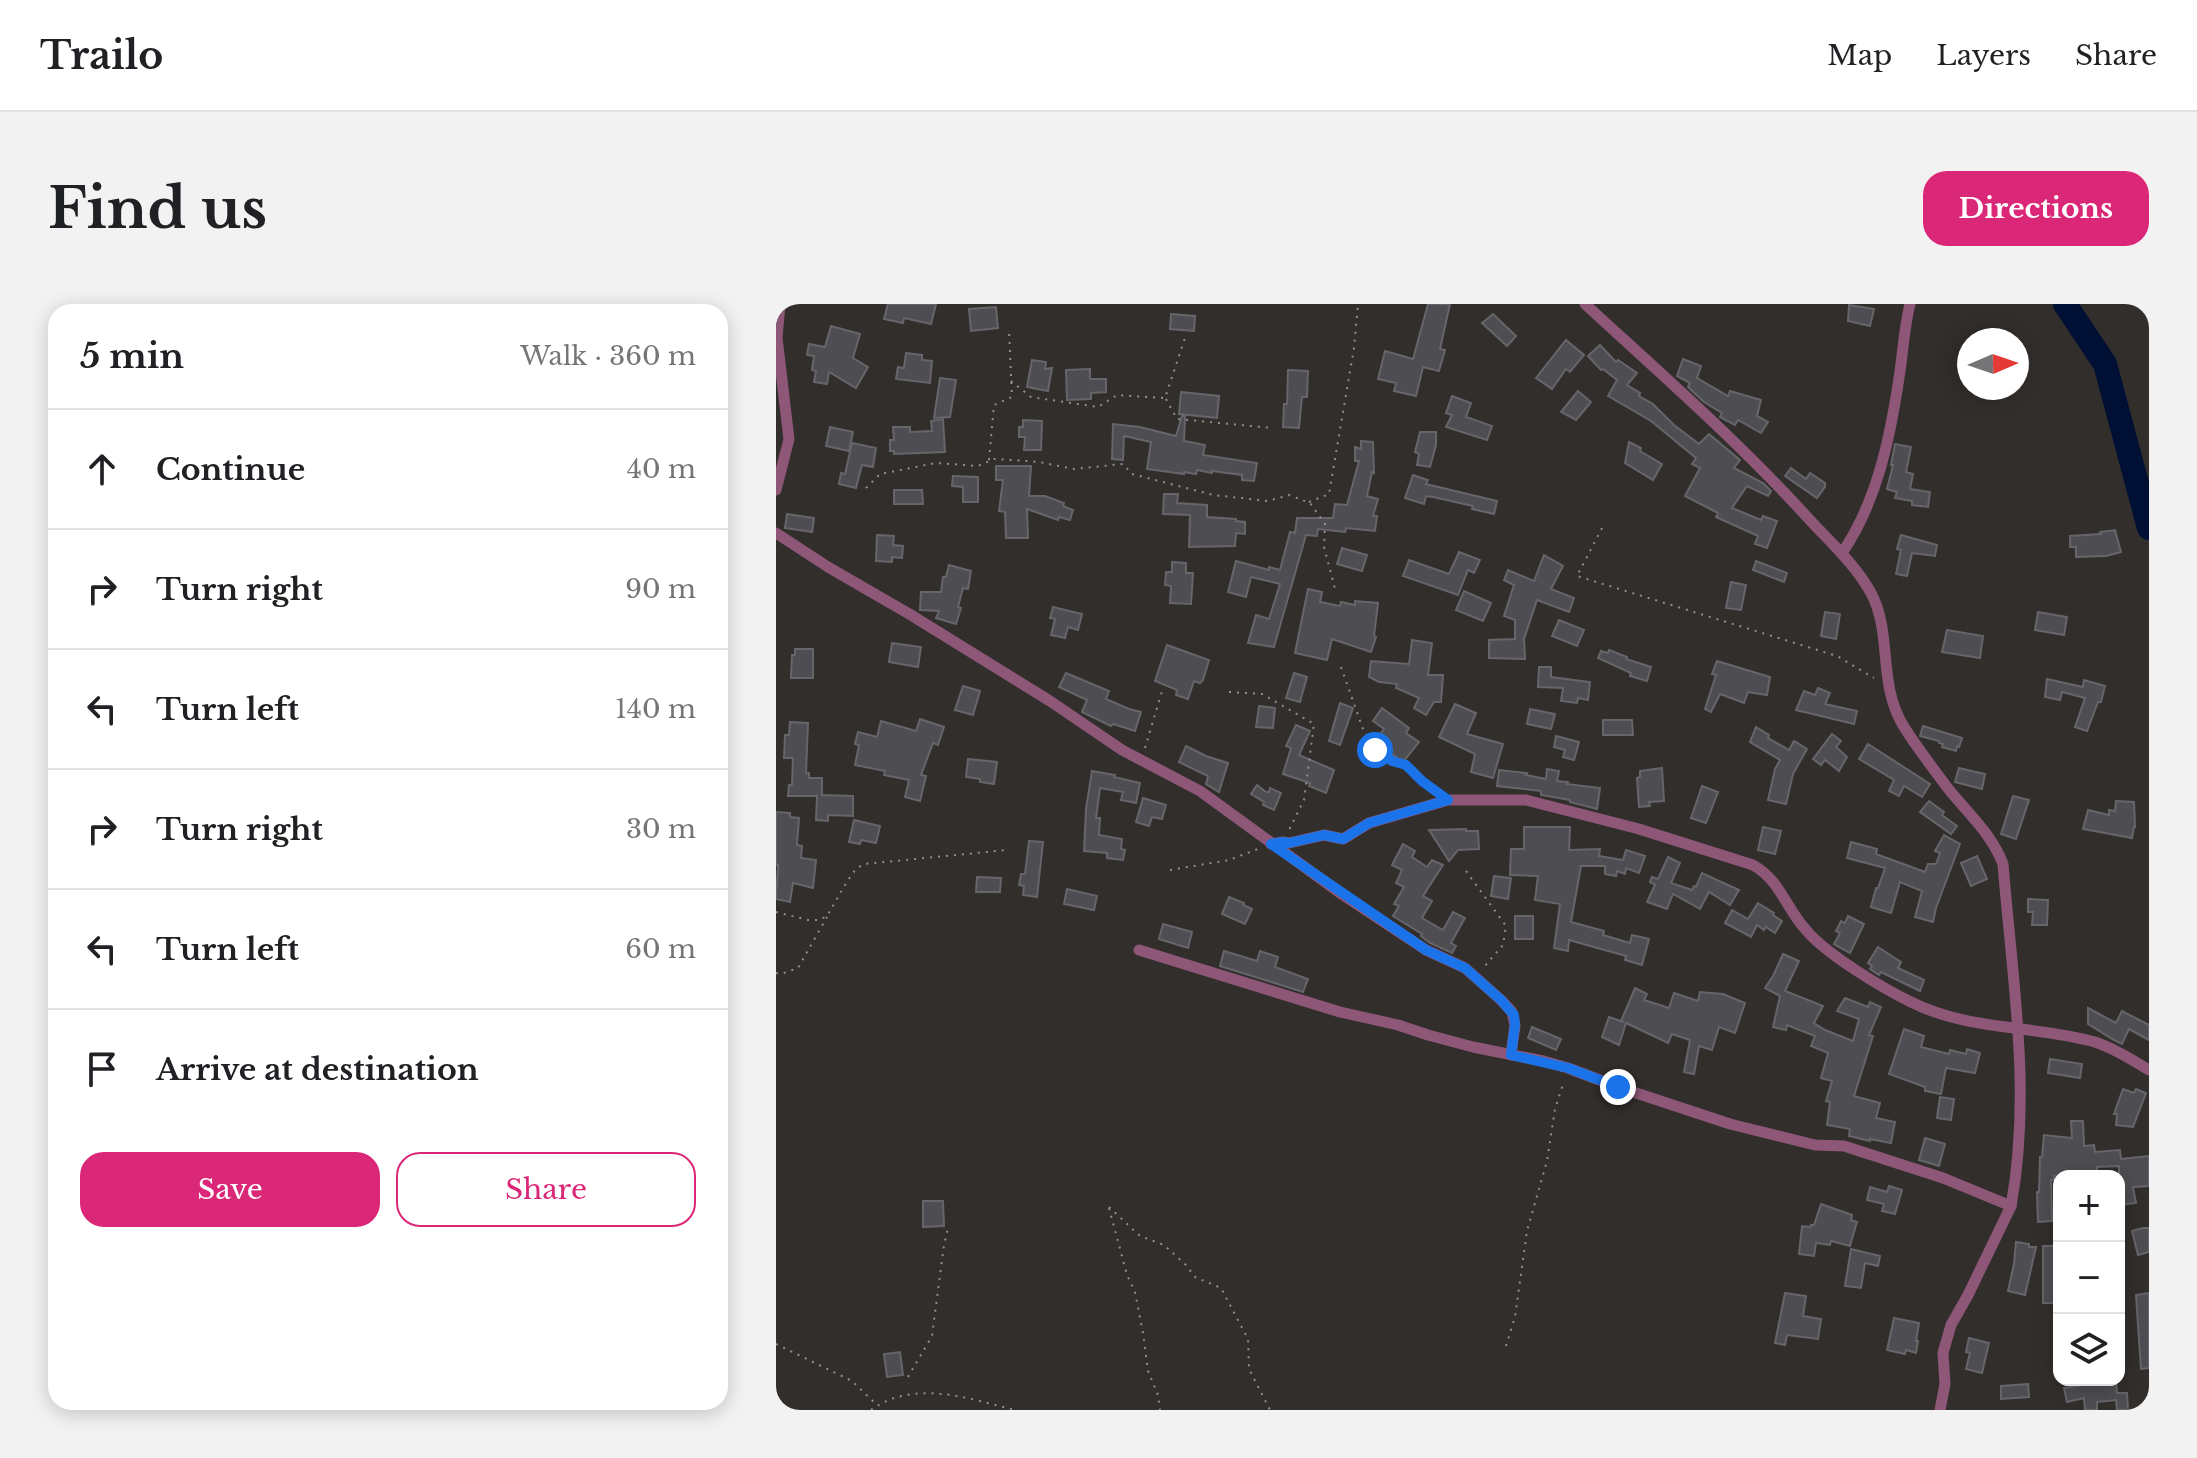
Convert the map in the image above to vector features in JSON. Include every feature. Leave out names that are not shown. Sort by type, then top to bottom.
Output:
[{"type":"street","points":[[776,490],[789,439],[780,393],[777,338],[780,304]]},
{"type":"street","points":[[1585,304],[1761,468],[1842,553],[1871,594],[1882,628],[1889,687],[1902,725],[1996,845],[2003,864],[2019,1028],[2021,1125],[2017,1172],[2011,1206],[1951,1325],[1943,1353],[1945,1384],[1940,1410]]},
{"type":"street","points":[[1842,553],[1857,532],[1873,493],[1891,429],[1910,304]]},
{"type":"street","points":[[776,533],[1037,693],[1122,750],[1200,791],[1402,934],[1426,950],[1465,968],[1514,1015],[1511,1055]]},
{"type":"street","points":[[1277,843],[1324,835],[1343,839],[1369,823],[1448,800],[1526,800],[1639,829],[1765,871],[1807,932],[1828,950],[1909,1001],[1947,1017],[2094,1042],[2149,1070]]},
{"type":"street","points":[[1139,950],[1340,1012],[1568,1068],[1730,1124],[1815,1145],[1844,1146],[1943,1178],[2011,1206]]},
{"type":"path","points":[[1308,502],[1329,494],[1354,348],[1358,304]]},
{"type":"path","points":[[989,461],[994,405],[1012,397],[1009,330]]},
{"type":"path","points":[[1185,338],[1165,398],[1177,419],[1272,428]]},
{"type":"path","points":[[1011,381],[1031,397],[1098,407],[1117,395],[1165,398]]},
{"type":"path","points":[[866,488],[880,474],[936,463],[978,466],[994,459],[1039,462],[1074,469],[1123,464],[1132,474],[1213,495],[1268,501],[1289,495],[1308,502],[1325,524],[1324,547],[1335,589]]},
{"type":"path","points":[[1602,528],[1577,576],[1837,656],[1889,687]]},
{"type":"path","points":[[1341,667],[1364,732],[1375,750],[1392,761],[1406,765],[1448,800]]},
{"type":"path","points":[[1142,761],[1162,691]]},
{"type":"path","points":[[1170,870],[1229,860],[1277,843],[1304,800],[1314,724],[1262,694],[1229,692]]},
{"type":"path","points":[[776,973],[798,968],[848,880],[864,864],[1007,850]]},
{"type":"path","points":[[1466,871],[1506,926],[1503,945],[1475,977]]},
{"type":"path","points":[[776,912],[808,920],[827,916]]},
{"type":"path","points":[[1506,1346],[1515,1317],[1527,1231],[1547,1161],[1555,1109],[1568,1068]]},
{"type":"path","points":[[1160,1410],[1158,1395],[1148,1371],[1135,1292],[1127,1275],[1109,1207],[1140,1236],[1164,1245],[1195,1277],[1221,1288],[1248,1339],[1249,1369],[1270,1410]]},
{"type":"path","points":[[908,1377],[932,1336],[948,1228]]},
{"type":"path","points":[[776,1344],[852,1381],[878,1406]]},
{"type":"path","points":[[871,1410],[898,1397],[930,1392],[1015,1410]]},
{"type":"building","points":[[888,304],[936,304],[931,324],[904,318],[903,323],[884,319]]},
{"type":"building","points":[[1428,304],[1450,304],[1440,349],[1445,350],[1439,371],[1423,367],[1416,396],[1394,391],[1396,383],[1378,379],[1385,351],[1413,359]]},
{"type":"building","points":[[1849,305],[1874,309],[1870,326],[1848,321]]},
{"type":"building","points":[[996,307],[998,328],[971,331],[969,309]]},
{"type":"building","points":[[1171,314],[1195,316],[1194,331],[1170,329]]},
{"type":"building","points":[[1493,314],[1516,336],[1507,346],[1482,323]]},
{"type":"building","points":[[831,326],[860,334],[853,358],[868,367],[856,388],[829,372],[827,384],[814,382],[814,356],[807,355],[809,344],[825,347]]},
{"type":"building","points":[[1566,340],[1584,355],[1570,372],[1566,369],[1552,389],[1536,378]]},
{"type":"building","points":[[1600,345],[1616,362],[1618,360],[1637,373],[1627,385],[1640,393],[1639,396],[1653,404],[1699,444],[1709,434],[1740,460],[1734,468],[1763,483],[1771,491],[1768,496],[1747,486],[1732,508],[1761,520],[1763,516],[1777,521],[1767,548],[1755,544],[1758,536],[1716,517],[1718,513],[1685,496],[1700,468],[1692,464],[1696,458],[1651,421],[1608,396],[1617,380],[1601,370],[1588,356]]},
{"type":"building","points":[[906,353],[922,355],[922,360],[932,361],[930,383],[896,379],[898,367],[904,368]]},
{"type":"building","points":[[1683,359],[1701,366],[1697,378],[1728,396],[1730,391],[1761,400],[1757,416],[1768,422],[1761,433],[1738,420],[1735,425],[1720,417],[1722,413],[1688,387],[1690,383],[1677,376]]},
{"type":"building","points":[[1032,360],[1046,362],[1045,369],[1052,368],[1048,391],[1027,387]]},
{"type":"building","points":[[1090,369],[1090,379],[1106,379],[1106,392],[1091,393],[1091,399],[1067,400],[1066,370]]},
{"type":"building","points":[[1288,370],[1308,371],[1307,397],[1302,397],[1299,428],[1283,427]]},
{"type":"building","points":[[940,378],[956,380],[950,417],[934,418]]},
{"type":"building","points":[[1578,391],[1591,402],[1576,420],[1561,412]]},
{"type":"building","points":[[1181,392],[1219,396],[1217,418],[1179,414]]},
{"type":"building","points":[[1452,396],[1471,403],[1466,417],[1492,426],[1487,440],[1446,427],[1452,415],[1446,413]]},
{"type":"building","points":[[1182,416],[1185,416],[1184,441],[1205,445],[1203,455],[1257,463],[1254,481],[1242,480],[1242,475],[1212,471],[1197,470],[1196,474],[1184,474],[1147,469],[1151,442],[1124,436],[1123,460],[1112,459],[1113,424],[1176,436]]},
{"type":"building","points":[[943,419],[945,452],[894,454],[890,451],[890,440],[894,440],[893,427],[910,427],[910,432],[932,431],[931,421]]},
{"type":"building","points":[[1023,420],[1042,421],[1041,450],[1024,450],[1025,437],[1019,437]]},
{"type":"building","points":[[830,427],[853,432],[849,451],[826,446]]},
{"type":"building","points":[[1420,432],[1436,432],[1430,467],[1417,465],[1419,454],[1415,452]]},
{"type":"building","points":[[1361,441],[1373,442],[1374,473],[1367,496],[1378,499],[1373,516],[1377,516],[1375,531],[1318,529],[1317,536],[1306,535],[1274,647],[1248,643],[1256,615],[1269,619],[1280,584],[1251,577],[1246,597],[1228,592],[1236,561],[1280,570],[1290,532],[1295,533],[1297,518],[1333,518],[1335,504],[1347,505],[1359,461],[1355,461],[1355,447],[1361,449]]},
{"type":"building","points":[[1629,442],[1662,464],[1653,480],[1625,463]]},
{"type":"building","points":[[852,443],[876,448],[873,467],[862,465],[856,488],[839,484],[841,473],[845,474]]},
{"type":"building","points":[[1895,444],[1911,447],[1906,472],[1913,474],[1910,489],[1930,492],[1928,507],[1895,498],[1897,492],[1887,489]]},
{"type":"building","points":[[996,466],[1031,466],[1029,496],[1045,496],[1064,503],[1063,506],[1073,510],[1070,520],[1059,517],[1058,520],[1027,509],[1028,538],[1006,538],[1005,512],[999,511],[1003,480],[996,480]]},
{"type":"building","points":[[1791,468],[1806,479],[1810,473],[1825,483],[1817,498],[1785,476]]},
{"type":"building","points":[[1413,475],[1428,480],[1426,484],[1497,501],[1494,514],[1433,497],[1426,496],[1424,504],[1405,498]]},
{"type":"building","points":[[953,476],[978,477],[978,502],[963,502],[963,487],[952,486]]},
{"type":"building","points":[[894,490],[922,490],[923,504],[894,504]]},
{"type":"building","points":[[1164,494],[1178,494],[1177,503],[1207,505],[1207,517],[1245,522],[1245,534],[1236,533],[1235,546],[1189,547],[1190,515],[1163,514]]},
{"type":"building","points":[[787,514],[814,518],[812,532],[785,528]]},
{"type":"building","points":[[2115,530],[2121,552],[2076,557],[2076,547],[2070,547],[2070,536]]},
{"type":"building","points":[[877,535],[894,536],[893,545],[903,546],[902,558],[892,557],[892,562],[876,561]]},
{"type":"building","points":[[1901,535],[1937,545],[1935,556],[1912,553],[1907,576],[1896,574]]},
{"type":"building","points":[[1342,548],[1367,555],[1362,571],[1337,564]]},
{"type":"building","points":[[1459,552],[1480,560],[1474,573],[1468,570],[1458,595],[1403,576],[1409,560],[1449,574]]},
{"type":"building","points":[[1544,555],[1563,566],[1551,589],[1574,598],[1569,612],[1537,600],[1524,639],[1525,659],[1489,658],[1489,640],[1515,639],[1515,620],[1504,616],[1514,585],[1504,580],[1508,570],[1534,581]]},
{"type":"building","points":[[1756,561],[1787,573],[1784,582],[1753,570]]},
{"type":"building","points":[[1172,562],[1186,563],[1186,573],[1193,573],[1191,604],[1170,603],[1171,586],[1165,585],[1166,572],[1172,572]]},
{"type":"building","points":[[949,565],[971,571],[968,589],[963,588],[956,624],[936,618],[939,611],[920,610],[921,592],[941,592]]},
{"type":"building","points":[[1731,582],[1746,585],[1741,610],[1726,608]]},
{"type":"building","points":[[1308,589],[1322,592],[1320,602],[1340,606],[1341,602],[1355,605],[1355,601],[1378,603],[1376,637],[1371,652],[1332,639],[1327,660],[1295,653]]},
{"type":"building","points":[[1464,591],[1491,603],[1483,621],[1456,610]]},
{"type":"building","points":[[1053,607],[1082,614],[1078,630],[1068,627],[1065,638],[1051,635],[1055,619],[1050,618]]},
{"type":"building","points":[[1825,612],[1840,614],[1836,639],[1821,636]]},
{"type":"building","points":[[2038,612],[2067,617],[2064,635],[2035,630]]},
{"type":"building","points":[[1559,620],[1584,630],[1577,646],[1552,636]]},
{"type":"building","points":[[1947,630],[1983,636],[1980,658],[1942,652]]},
{"type":"building","points":[[1412,640],[1432,643],[1428,675],[1443,675],[1441,702],[1434,702],[1426,715],[1414,708],[1419,698],[1396,688],[1397,684],[1379,682],[1369,677],[1371,661],[1409,664]]},
{"type":"building","points":[[892,643],[921,647],[918,667],[889,662]]},
{"type":"building","points":[[1167,645],[1209,660],[1203,680],[1200,683],[1194,681],[1188,699],[1176,695],[1177,690],[1155,681]]},
{"type":"building","points":[[795,649],[813,649],[813,678],[791,678]]},
{"type":"building","points":[[1609,650],[1651,667],[1647,681],[1630,676],[1631,673],[1598,658],[1601,651],[1608,653]]},
{"type":"building","points":[[1717,661],[1770,677],[1767,695],[1748,692],[1744,703],[1720,694],[1711,712],[1705,709],[1716,675],[1712,674]]},
{"type":"building","points":[[1539,667],[1551,667],[1551,677],[1590,682],[1588,700],[1578,698],[1577,703],[1561,701],[1563,688],[1538,687]]},
{"type":"building","points":[[1066,673],[1109,691],[1106,699],[1141,712],[1135,731],[1111,726],[1082,712],[1087,700],[1059,687]]},
{"type":"building","points":[[1294,673],[1307,677],[1300,702],[1286,698]]},
{"type":"building","points":[[2047,679],[2083,687],[2084,680],[2105,686],[2087,731],[2075,727],[2085,698],[2062,692],[2060,700],[2045,697]]},
{"type":"building","points":[[963,686],[980,691],[973,715],[955,710]]},
{"type":"building","points":[[1818,688],[1830,693],[1825,704],[1857,711],[1854,724],[1796,710],[1804,691],[1815,695]]},
{"type":"building","points":[[1340,703],[1353,708],[1340,745],[1329,741]]},
{"type":"building","points":[[1455,704],[1476,713],[1467,734],[1503,744],[1493,778],[1471,772],[1475,754],[1439,737]]},
{"type":"building","points":[[1259,706],[1275,708],[1273,728],[1256,727]]},
{"type":"building","points":[[1382,708],[1409,728],[1406,733],[1419,742],[1403,762],[1375,741],[1384,729],[1373,721]]},
{"type":"building","points":[[1530,709],[1555,714],[1551,729],[1527,724]]},
{"type":"building","points":[[920,719],[944,727],[938,745],[933,743],[921,775],[926,776],[920,801],[905,797],[909,780],[855,765],[859,745],[855,744],[858,732],[877,737],[881,721],[916,731]]},
{"type":"building","points":[[1603,720],[1632,720],[1633,735],[1603,735]]},
{"type":"building","points":[[790,722],[808,723],[806,773],[809,773],[809,778],[822,778],[822,795],[853,796],[853,816],[828,815],[828,821],[816,820],[817,796],[788,796],[789,785],[792,785],[793,758],[784,758],[785,735],[789,735]]},
{"type":"building","points":[[1296,725],[1310,731],[1299,755],[1334,770],[1326,793],[1309,786],[1310,783],[1283,774],[1291,748],[1286,746]]},
{"type":"building","points":[[1923,726],[1962,738],[1959,747],[1956,751],[1942,747],[1939,741],[1920,736]]},
{"type":"building","points":[[1756,727],[1789,750],[1794,741],[1807,749],[1793,774],[1786,804],[1768,800],[1780,760],[1750,742]]},
{"type":"building","points":[[1832,734],[1841,741],[1836,747],[1847,757],[1839,771],[1825,760],[1821,765],[1813,759]]},
{"type":"building","points":[[1556,736],[1579,742],[1574,760],[1563,757],[1565,750],[1554,747]]},
{"type":"building","points":[[1868,744],[1930,784],[1922,797],[1904,786],[1899,796],[1889,791],[1894,780],[1859,759]]},
{"type":"building","points":[[1186,746],[1228,763],[1219,792],[1206,784],[1208,776],[1179,762]]},
{"type":"building","points":[[968,759],[997,762],[994,784],[966,777]]},
{"type":"building","points":[[1662,768],[1664,801],[1649,802],[1650,806],[1639,807],[1637,778],[1640,771]]},
{"type":"building","points":[[1959,768],[1985,774],[1982,789],[1955,782]]},
{"type":"building","points":[[1547,769],[1559,771],[1557,781],[1600,788],[1597,809],[1541,795],[1541,791],[1497,786],[1499,770],[1546,779]]},
{"type":"building","points":[[1092,771],[1140,783],[1136,803],[1121,800],[1123,792],[1100,788],[1096,818],[1100,818],[1099,835],[1122,839],[1121,849],[1125,850],[1123,860],[1107,858],[1107,853],[1084,851]]},
{"type":"building","points":[[1257,785],[1266,792],[1270,788],[1281,793],[1274,810],[1251,794]]},
{"type":"building","points":[[1702,786],[1718,792],[1706,823],[1691,818]]},
{"type":"building","points":[[2013,796],[2029,800],[2016,839],[2001,834]]},
{"type":"building","points":[[1143,798],[1166,805],[1162,819],[1152,817],[1149,826],[1136,822]]},
{"type":"building","points":[[1929,801],[1957,826],[1951,834],[1920,812]]},
{"type":"building","points":[[2116,801],[2134,802],[2132,838],[2083,829],[2088,810],[2109,815],[2109,810],[2115,811]]},
{"type":"building","points":[[776,812],[790,813],[790,817],[799,818],[797,845],[802,846],[801,858],[816,860],[813,888],[793,883],[790,902],[776,899]]},
{"type":"building","points":[[854,820],[880,826],[876,843],[861,840],[860,844],[849,842]]},
{"type":"building","points":[[1524,827],[1570,827],[1569,850],[1600,849],[1599,856],[1623,860],[1626,850],[1645,856],[1639,873],[1626,868],[1625,874],[1617,871],[1616,876],[1605,874],[1605,866],[1581,866],[1571,922],[1604,931],[1603,935],[1630,943],[1632,935],[1649,939],[1642,965],[1625,960],[1626,956],[1569,940],[1568,951],[1554,948],[1560,904],[1535,900],[1538,876],[1510,875],[1511,849],[1524,849]]},
{"type":"building","points":[[1763,827],[1781,831],[1775,854],[1758,850]]},
{"type":"building","points":[[1429,830],[1478,831],[1479,849],[1458,850],[1449,861]]},
{"type":"building","points":[[1944,835],[1960,844],[1933,922],[1915,917],[1922,891],[1900,882],[1891,913],[1871,907],[1885,868],[1847,858],[1851,842],[1877,849],[1876,854],[1925,872],[1928,864],[1936,864],[1940,853],[1935,851]]},
{"type":"building","points":[[1029,841],[1043,842],[1037,897],[1023,895],[1024,886],[1019,885],[1021,874],[1025,874]]},
{"type":"building","points":[[1403,844],[1415,851],[1412,857],[1427,867],[1432,860],[1443,865],[1423,896],[1432,901],[1422,918],[1443,930],[1453,912],[1465,918],[1451,943],[1456,946],[1452,953],[1430,943],[1422,934],[1393,916],[1399,906],[1394,904],[1404,887],[1396,883],[1402,870],[1392,865]]},
{"type":"building","points":[[1977,856],[1987,879],[1971,886],[1961,863]]},
{"type":"building","points":[[1668,857],[1680,863],[1671,883],[1692,890],[1702,873],[1739,890],[1730,905],[1709,892],[1700,909],[1673,894],[1667,909],[1647,902],[1655,885],[1650,882],[1652,877],[1658,879]]},
{"type":"building","points":[[1494,876],[1511,878],[1508,899],[1491,896]]},
{"type":"building","points":[[977,877],[1001,878],[1000,892],[976,892]]},
{"type":"building","points":[[1067,889],[1097,896],[1094,910],[1064,904]]},
{"type":"building","points":[[1229,897],[1252,909],[1245,924],[1222,914]]},
{"type":"building","points":[[2028,899],[2048,900],[2047,925],[2032,925],[2033,912],[2028,912]]},
{"type":"building","points":[[1758,903],[1782,921],[1775,933],[1757,925],[1751,937],[1725,923],[1732,910],[1748,919]]},
{"type":"building","points":[[1515,916],[1533,916],[1533,939],[1515,939]]},
{"type":"building","points":[[1848,916],[1864,924],[1850,953],[1834,944],[1840,933],[1836,931],[1841,921],[1845,923]]},
{"type":"building","points":[[1163,924],[1192,932],[1188,948],[1159,939]]},
{"type":"building","points":[[1878,947],[1901,962],[1898,968],[1924,980],[1920,991],[1870,969],[1872,966],[1868,963]]},
{"type":"building","points":[[1224,951],[1257,961],[1260,951],[1278,957],[1275,967],[1308,979],[1303,992],[1220,966]]},
{"type":"building","points":[[1783,954],[1799,961],[1785,991],[1823,1006],[1814,1023],[1825,1030],[1853,1041],[1859,1019],[1837,1011],[1845,998],[1868,1007],[1870,1002],[1881,1007],[1869,1035],[1873,1036],[1854,1096],[1880,1103],[1876,1118],[1895,1122],[1891,1143],[1849,1136],[1850,1129],[1827,1125],[1830,1102],[1826,1101],[1832,1081],[1821,1078],[1828,1053],[1811,1046],[1815,1036],[1787,1025],[1786,1030],[1773,1027],[1780,996],[1765,988]]},
{"type":"building","points":[[1635,988],[1647,994],[1644,1000],[1669,1008],[1674,993],[1698,1001],[1700,992],[1723,994],[1745,1003],[1735,1033],[1719,1027],[1712,1050],[1699,1046],[1694,1074],[1684,1072],[1690,1040],[1672,1034],[1668,1043],[1626,1023],[1619,1045],[1602,1037],[1609,1017],[1621,1021]]},
{"type":"building","points":[[2088,1008],[2116,1023],[2122,1011],[2149,1025],[2149,1040],[2129,1029],[2122,1044],[2112,1039],[2088,1024]]},
{"type":"building","points":[[1532,1027],[1561,1039],[1556,1050],[1528,1038]]},
{"type":"building","points":[[1904,1029],[1924,1036],[1921,1047],[1949,1054],[1950,1050],[1966,1054],[1967,1049],[1980,1053],[1975,1073],[1946,1068],[1941,1094],[1925,1091],[1925,1087],[1889,1074]]},
{"type":"building","points":[[2050,1059],[2082,1064],[2080,1078],[2048,1073]]},
{"type":"building","points":[[2123,1089],[2146,1093],[2133,1127],[2116,1125],[2117,1114],[2114,1114]]},
{"type":"building","points":[[1940,1097],[1954,1099],[1951,1120],[1937,1118]]},
{"type":"building","points":[[2071,1121],[2083,1121],[2084,1146],[2094,1145],[2095,1152],[2120,1150],[2121,1159],[2149,1156],[2149,1186],[2133,1187],[2136,1203],[2125,1204],[2125,1170],[2119,1170],[2119,1166],[2097,1167],[2097,1170],[2053,1170],[2052,1221],[2038,1222],[2037,1192],[2044,1135],[2072,1138]]},
{"type":"building","points":[[1925,1138],[1945,1144],[1939,1166],[1919,1160]]},
{"type":"building","points":[[1889,1186],[1902,1190],[1895,1214],[1882,1211],[1884,1204],[1867,1200],[1870,1187],[1887,1192]]},
{"type":"building","points":[[923,1201],[943,1201],[944,1226],[923,1227]]},
{"type":"building","points":[[1821,1204],[1852,1215],[1851,1220],[1857,1222],[1850,1246],[1831,1241],[1830,1245],[1816,1243],[1814,1256],[1799,1254],[1802,1226],[1814,1225]]},
{"type":"building","points":[[2149,1228],[2149,1252],[2138,1255],[2132,1231]]},
{"type":"building","points":[[2016,1242],[2036,1247],[2025,1295],[2008,1291]]},
{"type":"building","points":[[2043,1246],[2053,1246],[2053,1303],[2043,1303]]},
{"type":"building","points":[[1851,1249],[1880,1256],[1878,1266],[1865,1263],[1861,1288],[1845,1286]]},
{"type":"building","points":[[1785,1293],[1806,1296],[1803,1316],[1821,1319],[1818,1339],[1787,1335],[1785,1345],[1775,1343]]},
{"type":"building","points":[[2149,1293],[2149,1368],[2141,1369],[2136,1295]]},
{"type":"building","points":[[1894,1318],[1919,1323],[1916,1353],[1887,1350]]},
{"type":"building","points":[[1969,1338],[1989,1343],[1982,1373],[1966,1369],[1970,1353],[1966,1352]]},
{"type":"building","points":[[900,1352],[903,1375],[887,1377],[884,1354]]},
{"type":"building","points":[[2028,1384],[2029,1397],[2001,1399],[2001,1386]]},
{"type":"building","points":[[2116,1386],[2117,1393],[2127,1393],[2128,1410],[2117,1410],[2116,1400],[2097,1402],[2097,1410],[2085,1410],[2084,1398],[2067,1402],[2064,1388]]},
{"type":"waterway","points":[[2065,304],[2105,364],[2149,528]]},
{"type":"route","points":[[1375,750],[1392,761],[1406,765],[1448,800],[1369,823],[1343,839],[1324,835],[1271,844],[1426,950],[1465,968],[1514,1015],[1511,1055],[1568,1068],[1618,1087]]}]
